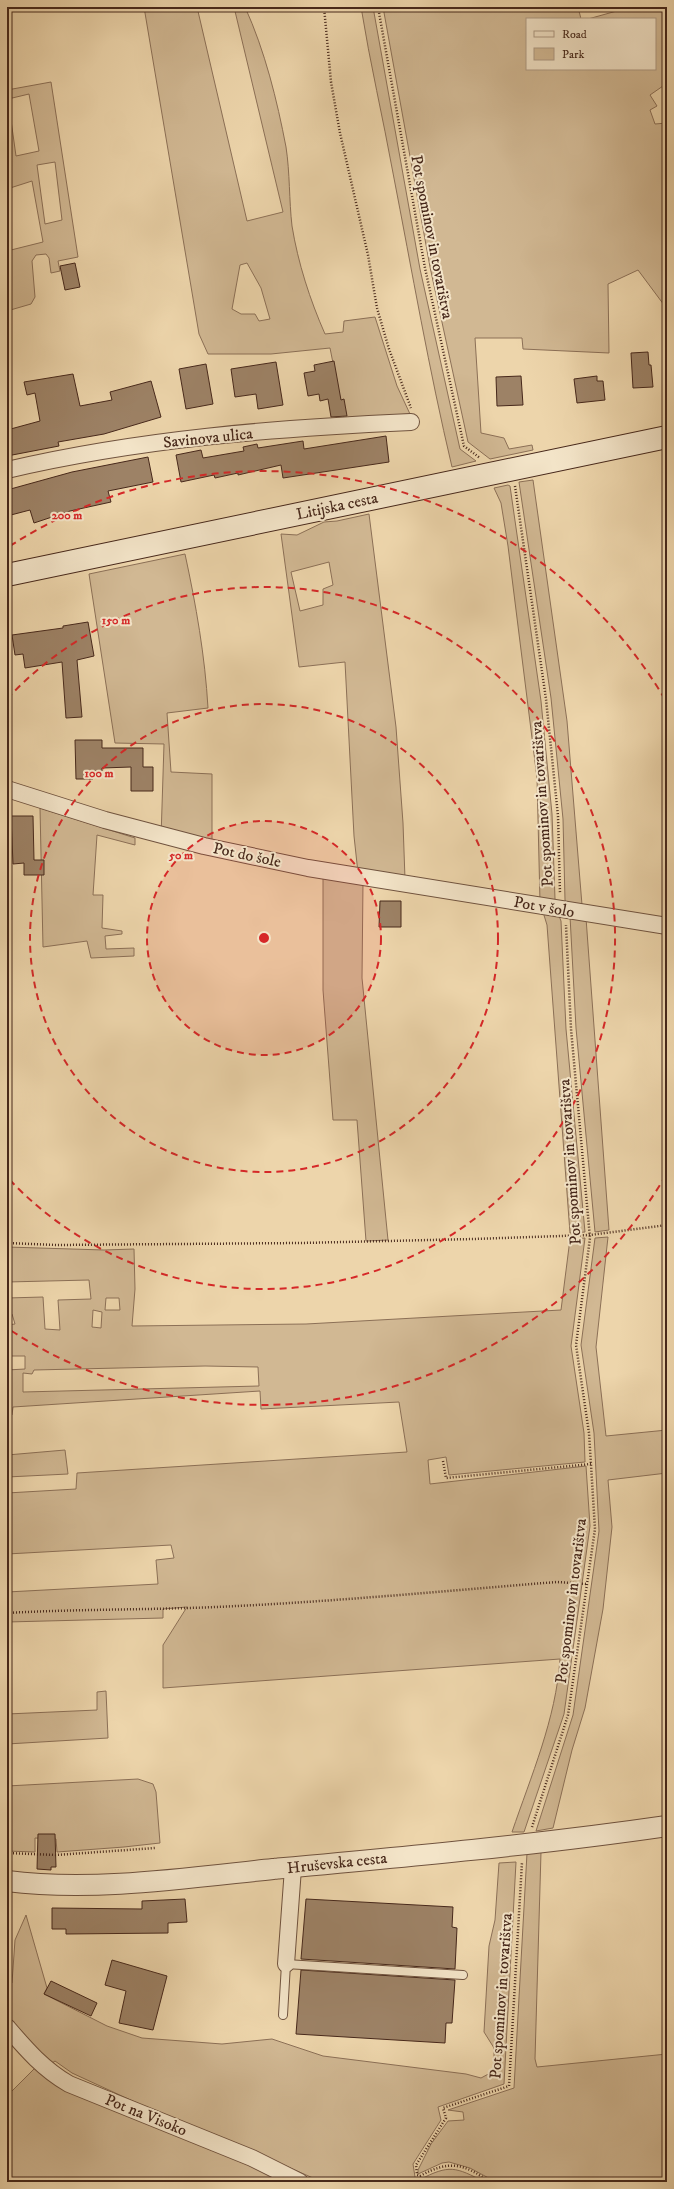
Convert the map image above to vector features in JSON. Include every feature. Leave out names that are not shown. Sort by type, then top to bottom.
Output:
[{"type":"main road","name":"Litijska cesta","points":[[7,575],[667,437]]},
{"type":"street","name":"Savinova ulica","points":[[7,470],[114,448],[412,417]]},
{"type":"street","name":"Pot do šole","points":[[7,789],[105,820],[204,846],[308,868],[422,886]]},
{"type":"street","name":"Pot v šolo","points":[[422,886],[667,926]]},
{"type":"street","name":"Hruševska cesta","points":[[7,1881],[48,1884],[121,1882],[292,1868],[599,1836],[667,1826]]},
{"type":"street","points":[[286,1964],[292,1868]]},
{"type":"street","name":"Pot na Visoko","points":[[7,2027],[38,2062],[52,2074],[69,2084],[252,2158],[300,2182]]},
{"type":"lane","points":[[283,2014],[286,1964],[463,1975]]},
{"type":"path","points":[[324,7],[331,82],[340,134],[368,255],[377,308],[412,417]]},
{"type":"path","name":"Pot spominov in tovarištva","points":[[378,7],[425,268],[464,446],[483,460]]},
{"type":"path","name":"Pot spominov in tovarištva","points":[[515,483],[546,700],[558,816],[560,899],[566,926],[571,1029],[590,1235],[576,1345],[589,1433],[595,1529],[568,1715],[531,1831]]},
{"type":"path","points":[[7,1243],[56,1245],[301,1243],[590,1235],[667,1225]]},
{"type":"path","points":[[443,1460],[446,1478],[591,1464]]},
{"type":"path","points":[[7,1613],[65,1610],[218,1607],[557,1582],[587,1584]]},
{"type":"path","points":[[7,1853],[56,1855],[156,1848]]},
{"type":"path","name":"Pot spominov in tovarištva","points":[[490,2182],[480,2175],[448,2165],[434,2168],[420,2176],[417,2175],[416,2165],[446,2118],[443,2108],[509,2086],[522,1857]]},
{"type":"green space","points":[[144,7],[197,7],[247,221],[283,212],[234,7],[245,7],[259,41],[279,111],[286,147],[292,226],[305,281],[325,334],[343,332],[344,321],[375,317],[397,386],[410,414],[344,418],[330,348],[271,354],[208,354],[199,334]],"holes":[[[247,263],[261,288],[270,319],[259,321],[255,314],[241,314],[232,309],[240,265]]]},
{"type":"green space","points":[[361,7],[373,7],[420,269],[460,449],[476,461],[452,467],[428,357]]},
{"type":"green space","points":[[383,7],[578,7],[581,18],[526,18],[526,70],[656,70],[656,18],[592,18],[631,7],[667,7],[667,91],[663,86],[650,95],[657,106],[650,110],[655,124],[667,123],[667,309],[638,270],[608,284],[609,353],[523,349],[522,338],[475,338],[481,433],[504,438],[509,449],[532,445],[533,450],[490,459],[468,442],[430,267]]},
{"type":"green space","points":[[51,82],[78,257],[58,261],[60,271],[51,273],[49,258],[46,254],[36,255],[32,261],[35,297],[31,304],[7,311],[7,251],[43,242],[32,181],[7,189],[7,90]],"holes":[[[29,94],[39,151],[16,156],[8,99]],[[55,162],[62,220],[45,224],[37,165]]]},
{"type":"green space","points":[[533,480],[567,721],[582,905],[566,903],[565,900],[563,819],[551,698],[519,482]]},
{"type":"green space","points":[[508,485],[510,486],[541,701],[552,814],[555,899],[553,902],[540,902],[537,778],[508,546],[501,503],[494,488]]},
{"type":"green space","points":[[369,514],[396,727],[403,823],[405,879],[358,873],[354,836],[345,662],[299,667],[281,534],[297,535],[324,522],[337,521]],"holes":[[[329,562],[333,585],[323,589],[323,605],[300,611],[291,572]]]},
{"type":"green space","points":[[185,554],[200,631],[208,708],[167,713],[171,772],[212,774],[212,848],[161,838],[164,744],[115,743],[89,574]]},
{"type":"green space","points":[[40,808],[135,838],[135,845],[97,835],[93,895],[103,895],[102,928],[122,931],[122,934],[105,936],[106,949],[134,948],[134,956],[91,958],[87,941],[43,947]]},
{"type":"green space","points":[[323,876],[363,882],[362,978],[388,1240],[366,1241],[357,1120],[333,1120],[323,990]]},
{"type":"green space","points":[[543,912],[559,916],[561,921],[566,1029],[585,1232],[570,1233],[547,925]]},
{"type":"green space","points":[[570,916],[586,918],[609,1230],[595,1232],[576,1028]]},
{"type":"green space","points":[[608,1237],[596,1347],[606,1436],[667,1430],[667,1473],[608,1480],[612,1527],[603,1609],[585,1708],[572,1750],[553,1828],[536,1831],[573,1715],[599,1531],[594,1433],[581,1345],[595,1238]]},
{"type":"green space","points":[[585,1238],[571,1346],[584,1433],[585,1462],[449,1475],[446,1457],[428,1460],[430,1484],[586,1466],[590,1526],[564,1714],[524,1832],[512,1832],[542,1747],[558,1681],[560,1659],[163,1688],[163,1645],[187,1607],[163,1609],[163,1618],[7,1622],[7,1592],[158,1584],[156,1560],[174,1558],[171,1545],[7,1554],[7,1493],[76,1489],[77,1473],[407,1452],[399,1402],[261,1409],[260,1391],[13,1407],[12,1415],[7,1415],[7,1370],[25,1369],[25,1356],[7,1356],[7,1325],[15,1324],[12,1314],[8,1312],[7,1298],[43,1297],[45,1329],[60,1330],[58,1300],[91,1299],[89,1280],[7,1282],[7,1247],[104,1250],[134,1249],[135,1289],[132,1326],[306,1324],[561,1310],[570,1239]],"holes":[[[106,1298],[119,1298],[120,1310],[105,1310]],[[93,1310],[102,1312],[101,1328],[92,1327]],[[205,1366],[258,1367],[259,1386],[23,1392],[23,1373],[32,1374],[34,1370]]]},
{"type":"green space","points":[[65,1450],[68,1474],[7,1477],[7,1455]]},
{"type":"green space","points":[[106,1691],[108,1738],[7,1744],[7,1714],[97,1710],[97,1692]]},
{"type":"green space","points":[[138,1779],[153,1784],[156,1792],[160,1843],[57,1852],[56,1839],[35,1838],[35,1852],[7,1851],[7,1786]]},
{"type":"green space","points":[[541,1852],[535,2059],[537,2067],[667,2054],[667,2182],[496,2182],[470,2168],[449,2162],[442,2163],[418,2174],[418,2170],[431,2144],[448,2121],[464,2120],[463,2112],[448,2110],[514,2088],[527,1853]]},
{"type":"green space","points":[[516,1862],[504,2084],[438,2107],[441,2120],[413,2164],[415,2177],[419,2180],[438,2171],[452,2169],[466,2173],[485,2182],[322,2182],[211,2133],[150,2109],[72,2073],[55,2061],[48,2066],[7,2020],[7,1988],[12,1983],[15,1940],[26,1915],[47,1988],[44,1994],[107,2026],[142,2038],[222,2044],[272,2039],[323,2056],[466,2074],[481,2078],[494,2071],[494,2048],[484,2032],[489,1946],[495,1920],[499,1863]]},
{"type":"green space","points":[[35,2068],[292,2182],[7,2182],[7,2096]]},
{"type":"building","points":[[75,263],[80,287],[65,290],[60,266]]},
{"type":"building","points":[[648,352],[653,387],[633,388],[631,353]]},
{"type":"building","points":[[334,361],[341,400],[344,399],[347,416],[331,417],[328,399],[320,401],[319,394],[308,396],[304,373],[315,371],[314,365]]},
{"type":"building","points":[[276,362],[283,405],[258,409],[256,394],[235,397],[231,369]]},
{"type":"building","points":[[206,364],[213,404],[186,409],[179,369]]},
{"type":"building","points":[[73,374],[80,406],[112,400],[110,392],[151,381],[161,417],[104,434],[58,442],[59,446],[7,456],[7,430],[40,421],[35,393],[27,395],[24,382]]},
{"type":"building","points":[[521,376],[523,405],[497,406],[496,377]]},
{"type":"building","points":[[597,376],[597,381],[603,381],[605,400],[577,403],[574,379]]},
{"type":"building","points":[[386,436],[389,462],[283,478],[281,465],[238,475],[238,473],[215,478],[214,475],[181,482],[176,455],[201,450],[203,458],[244,451],[243,447],[257,444],[258,448],[303,441],[304,449]]},
{"type":"building","points":[[148,457],[153,482],[108,491],[111,502],[70,511],[34,523],[30,510],[7,516],[7,490],[72,472]]},
{"type":"building","points":[[88,622],[94,656],[77,660],[82,717],[66,718],[62,662],[25,668],[23,654],[15,655],[12,635],[63,628],[63,626]]},
{"type":"building","points":[[75,740],[102,740],[102,748],[143,748],[143,767],[153,767],[153,791],[131,791],[131,767],[102,768],[102,771],[93,771],[93,779],[76,779]]},
{"type":"building","points":[[11,816],[33,816],[34,860],[44,860],[44,875],[24,875],[24,863],[13,864]]},
{"type":"building","points":[[380,901],[401,901],[401,927],[379,927]]},
{"type":"building","points":[[38,1834],[55,1834],[56,1867],[51,1867],[51,1870],[37,1869]]},
{"type":"building","points":[[185,1899],[187,1922],[168,1923],[168,1933],[66,1934],[66,1929],[52,1929],[52,1908],[142,1909],[142,1901]]},
{"type":"building","points":[[306,1899],[453,1907],[452,1927],[457,1928],[455,1969],[301,1959]]},
{"type":"building","points":[[112,1960],[167,1976],[153,2030],[119,2023],[126,1991],[105,1985]]},
{"type":"building","points":[[301,1970],[455,1980],[452,2023],[446,2023],[445,2043],[296,2034]]},
{"type":"building","points":[[51,1981],[97,2003],[91,2016],[44,1994]]}]
